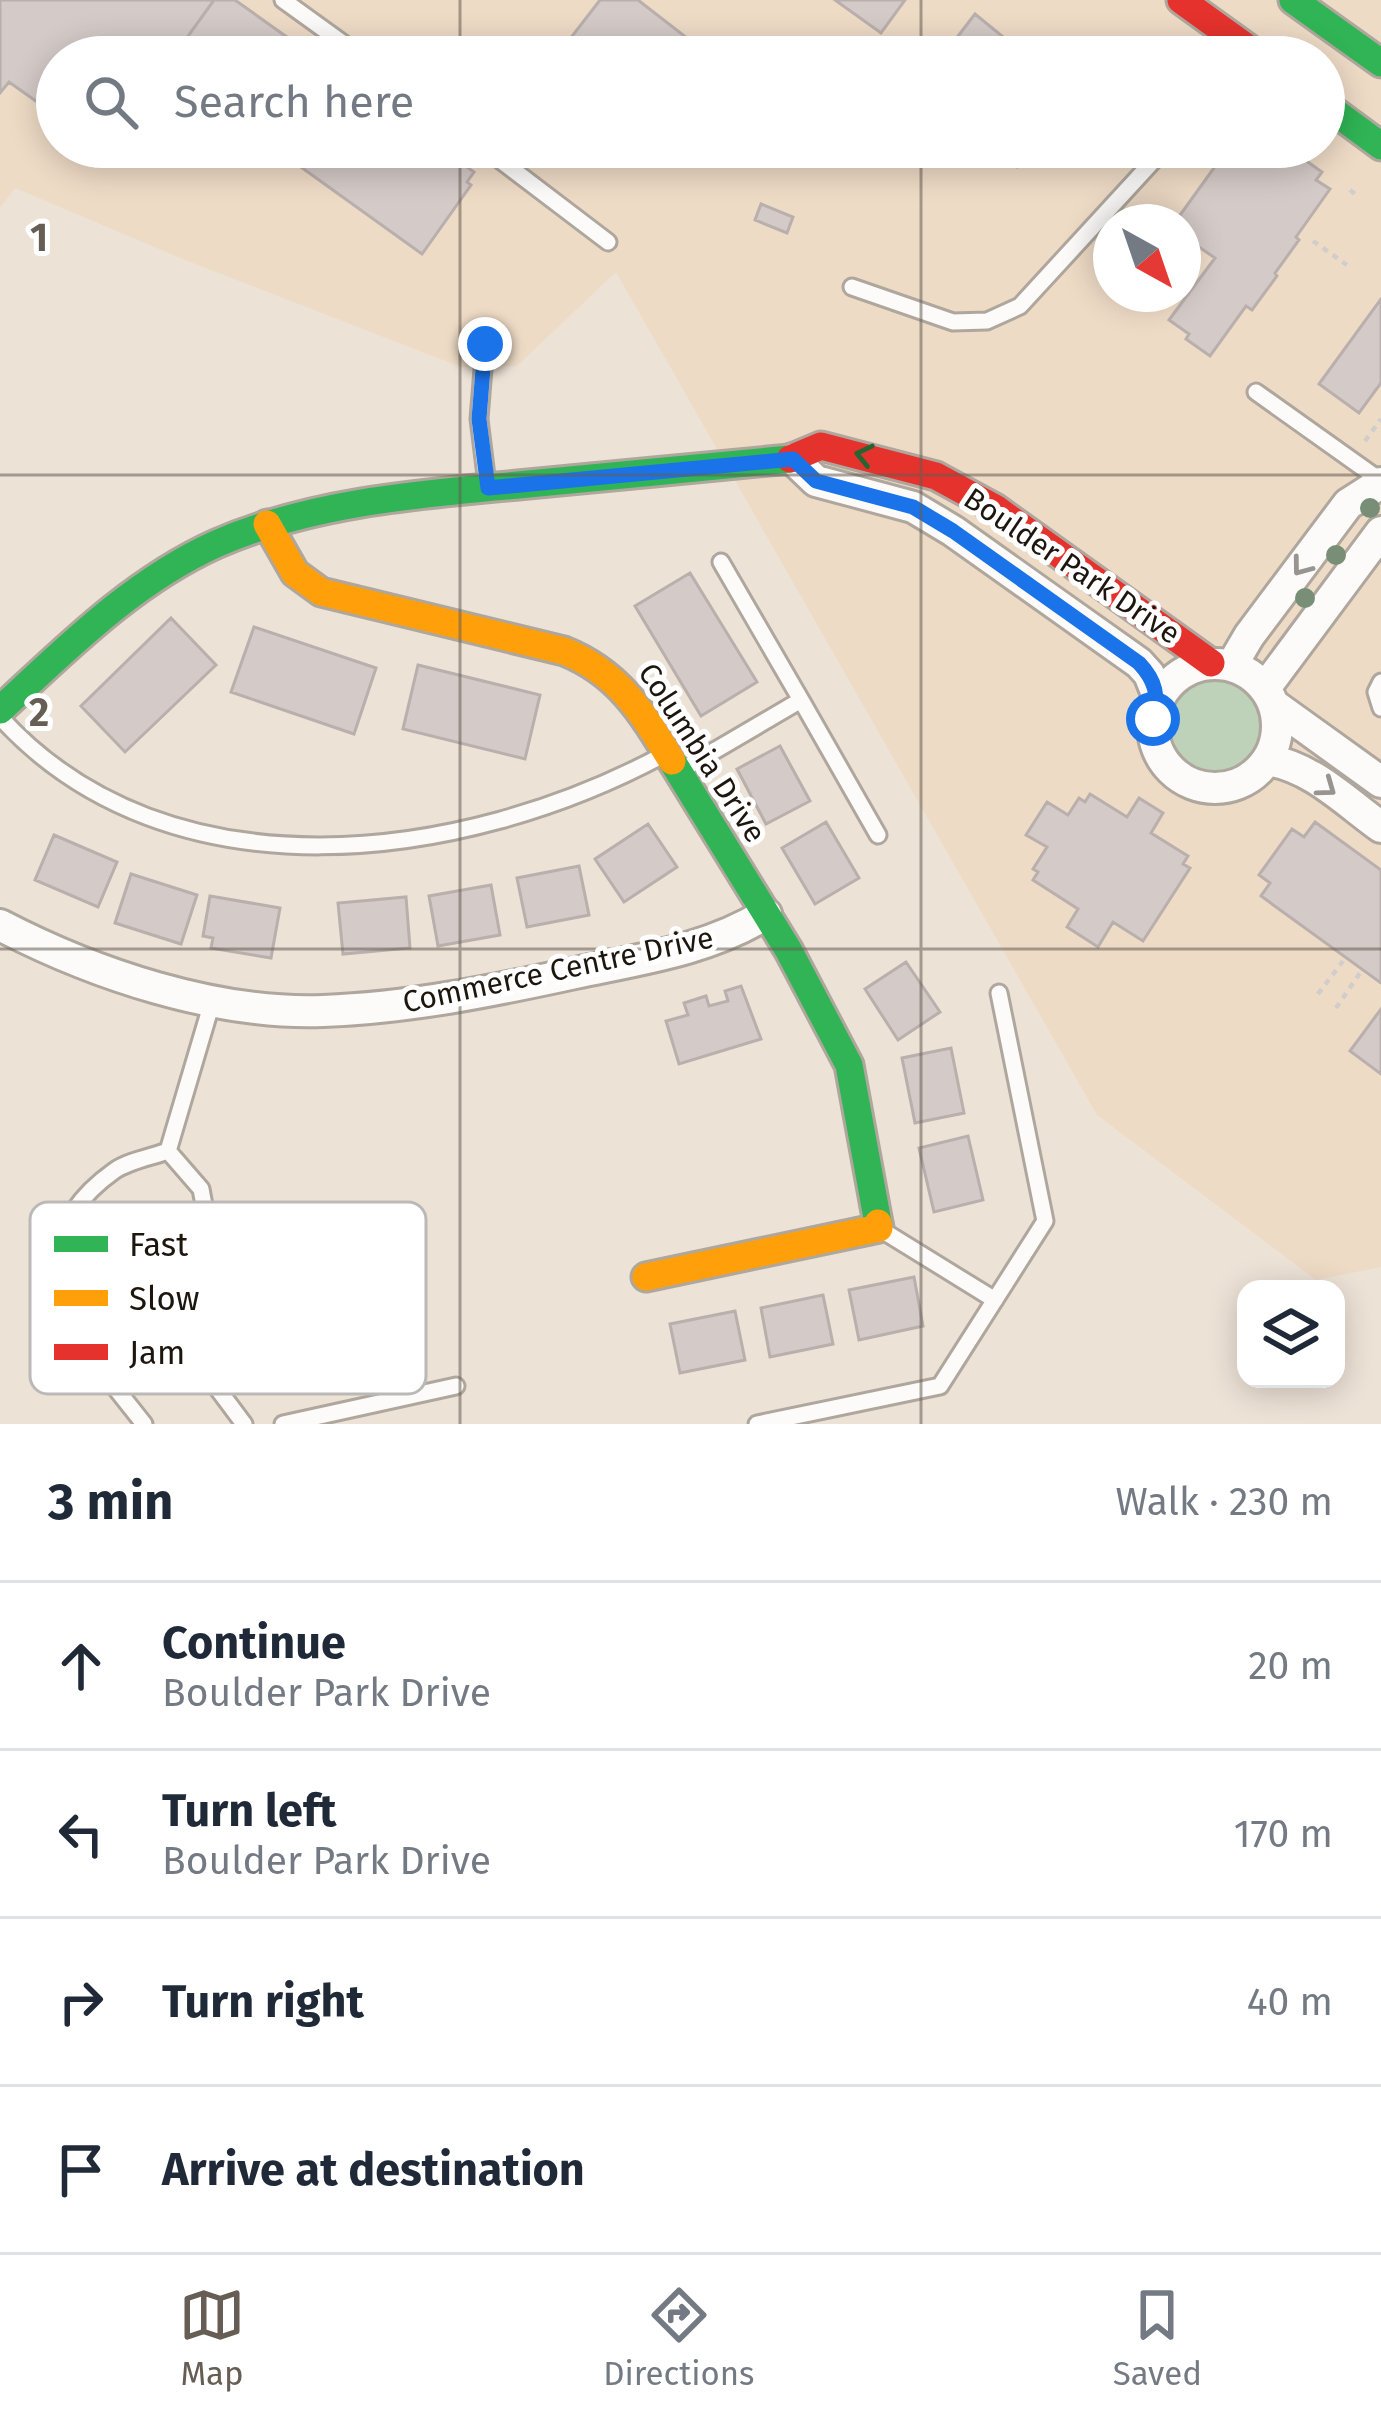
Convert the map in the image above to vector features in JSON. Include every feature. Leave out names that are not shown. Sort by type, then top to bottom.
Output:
[{"type":"street","points":[[1181,0],[1228,36]]},
{"type":"street","points":[[1293,0],[1343,36]]},
{"type":"street","points":[[1345,37],[1381,63]]},
{"type":"street","points":[[1345,119],[1381,146]]},
{"type":"street","name":"Boulder Park Drive","points":[[0,713],[118,605],[179,562],[267,524],[488,488],[793,459],[821,446],[893,461],[936,476],[994,508],[1221,664]]},
{"type":"street","name":"Boulder Park Drive","points":[[793,459],[816,481],[913,507],[953,531],[1139,663],[1159,699]]},
{"type":"street","points":[[1221,664],[1249,636],[1348,504],[1381,482]]},
{"type":"street","name":"Columbia Drive","points":[[267,524],[295,573],[321,592],[564,651],[598,664],[634,699],[766,914],[849,1065],[879,1228]]},
{"type":"street","points":[[1381,532],[1270,697],[1275,743],[1254,775],[1218,788],[1197,786],[1178,776],[1156,751],[1153,719],[1172,681],[1189,669],[1221,664],[1251,675],[1270,697],[1381,782]]},
{"type":"street","points":[[1268,760],[1306,772],[1381,827]]},
{"type":"street","name":"Commerce Centre Drive","points":[[0,925],[50,951],[119,976],[284,1011],[402,1005],[492,991],[673,952],[718,939],[766,914]]},
{"type":"street","points":[[646,1277],[879,1228]]},
{"type":"lane","points":[[284,0],[333,36]]},
{"type":"lane","points":[[511,168],[608,242]]},
{"type":"lane","points":[[852,287],[952,322],[987,321],[1020,306],[1147,168]]},
{"type":"lane","points":[[485,344],[479,419],[488,488]]},
{"type":"lane","points":[[1256,392],[1381,482]]},
{"type":"lane","points":[[721,562],[878,835]]},
{"type":"lane","points":[[1381,682],[1376,692],[1381,708]]},
{"type":"lane","points":[[0,713],[36,752],[130,807],[187,829],[318,849],[403,842],[553,806],[672,763],[801,700]]},
{"type":"lane","points":[[757,1424],[940,1386],[1045,1222],[999,993]]},
{"type":"lane","points":[[168,1151],[213,999]]},
{"type":"lane","points":[[168,1151],[201,1190],[203,1202]]},
{"type":"lane","points":[[82,1202],[116,1169],[168,1151]]},
{"type":"lane","points":[[879,1228],[995,1300]]},
{"type":"lane","points":[[426,1393],[456,1386]]},
{"type":"lane","points":[[121,1394],[145,1424]]},
{"type":"lane","points":[[222,1394],[244,1424]]},
{"type":"lane","points":[[283,1424],[420,1394]]},
{"type":"path","points":[[1350,190],[1359,197]]},
{"type":"path","points":[[1313,241],[1347,265]]},
{"type":"path","points":[[1367,438],[1381,419]]},
{"type":"path","points":[[1318,994],[1343,961]]},
{"type":"path","points":[[1336,1007],[1360,973]]},
{"type":"shaded area","points":[[0,0],[1381,0],[1381,1267],[1316,1280],[1097,1115],[616,272],[517,366],[461,367],[15,188],[0,208]]},
{"type":"green space","points":[[1215,664],[1239,669],[1259,682],[1272,702],[1277,726],[1272,750],[1259,770],[1239,783],[1215,788],[1191,783],[1171,770],[1158,750],[1153,726],[1158,702],[1171,682],[1191,669]]},
{"type":"building","points":[[0,0],[214,0],[188,36],[36,36],[36,101],[9,82],[0,93]]},
{"type":"building","points":[[214,0],[235,0],[286,36],[188,36]]},
{"type":"building","points":[[600,0],[638,0],[684,36],[572,36]]},
{"type":"building","points":[[835,0],[905,0],[881,33]]},
{"type":"building","points":[[975,14],[1002,36],[958,36]]},
{"type":"building","points":[[302,168],[468,168],[474,172],[467,182],[471,185],[422,254]]},
{"type":"building","points":[[1214,168],[1316,168],[1322,172],[1316,180],[1330,189],[1296,237],[1299,240],[1252,310],[1246,306],[1210,356],[1169,320],[1175,312],[1201,312],[1201,277],[1215,258],[1201,248],[1201,204],[1188,204]]},
{"type":"building","points":[[761,204],[793,217],[787,233],[755,220]]},
{"type":"building","points":[[1381,299],[1381,383],[1359,413],[1319,384]]},
{"type":"building","points":[[690,573],[757,682],[701,716],[635,606]]},
{"type":"building","points":[[171,618],[216,665],[125,752],[81,706]]},
{"type":"building","points":[[254,627],[376,668],[354,734],[231,692]]},
{"type":"building","points":[[418,665],[540,695],[525,759],[403,729]]},
{"type":"building","points":[[780,746],[810,801],[766,824],[737,769]]},
{"type":"building","points":[[1090,794],[1127,817],[1139,798],[1163,813],[1151,833],[1188,856],[1183,864],[1190,868],[1143,941],[1113,922],[1098,947],[1067,927],[1078,909],[1033,880],[1038,872],[1033,869],[1047,847],[1026,835],[1047,802],[1068,815],[1079,798],[1085,802]]},
{"type":"building","points":[[826,822],[859,878],[815,904],[782,848]]},
{"type":"building","points":[[1315,822],[1381,870],[1381,983],[1261,896],[1270,883],[1259,875],[1292,829],[1304,837]]},
{"type":"building","points":[[648,824],[677,867],[624,902],[595,859]]},
{"type":"building","points":[[54,835],[117,862],[98,907],[35,880]]},
{"type":"building","points":[[579,866],[589,915],[527,927],[517,878]]},
{"type":"building","points":[[131,874],[197,895],[181,944],[115,923]]},
{"type":"building","points":[[491,885],[500,935],[438,946],[429,896]]},
{"type":"building","points":[[210,896],[280,908],[271,958],[211,948],[213,938],[203,936]]},
{"type":"building","points":[[406,897],[410,948],[343,954],[338,903]]},
{"type":"building","points":[[906,962],[940,1012],[898,1040],[865,989]]},
{"type":"building","points":[[741,986],[761,1039],[679,1064],[666,1021],[688,1015],[684,1003],[706,996],[709,1006],[728,1001],[725,991]]},
{"type":"building","points":[[1381,1009],[1381,1074],[1350,1051]]},
{"type":"building","points":[[951,1048],[964,1113],[915,1123],[902,1058]]},
{"type":"building","points":[[968,1136],[983,1200],[934,1212],[919,1148]]},
{"type":"building","points":[[914,1277],[923,1326],[859,1340],[849,1290]]},
{"type":"building","points":[[823,1295],[833,1344],[770,1357],[761,1308]]},
{"type":"building","points":[[735,1311],[745,1360],[680,1373],[670,1324]]},
{"type":"traffic: fast","points":[[1293,0],[1343,36]]},
{"type":"traffic: fast","points":[[1345,37],[1381,63]]},
{"type":"traffic: fast","points":[[1345,119],[1381,146]]},
{"type":"traffic: fast","points":[[0,710],[128,597],[185,560],[252,530],[326,510],[403,497],[790,459]]},
{"type":"traffic: fast","points":[[672,761],[789,951],[849,1065],[878,1223]]},
{"type":"traffic: slow","points":[[267,524],[295,573],[321,592],[564,651],[583,660],[627,696],[672,761]]},
{"type":"traffic: slow","points":[[646,1277],[879,1228],[878,1223]]},
{"type":"traffic: jam","points":[[1181,0],[1231,36]]},
{"type":"traffic: jam","points":[[790,459],[821,446],[936,476],[995,508],[1211,663]]},
{"type":"route","points":[[485,344],[479,419],[488,488],[793,459],[816,481],[913,507],[1139,663],[1159,699],[1153,719]]}]
